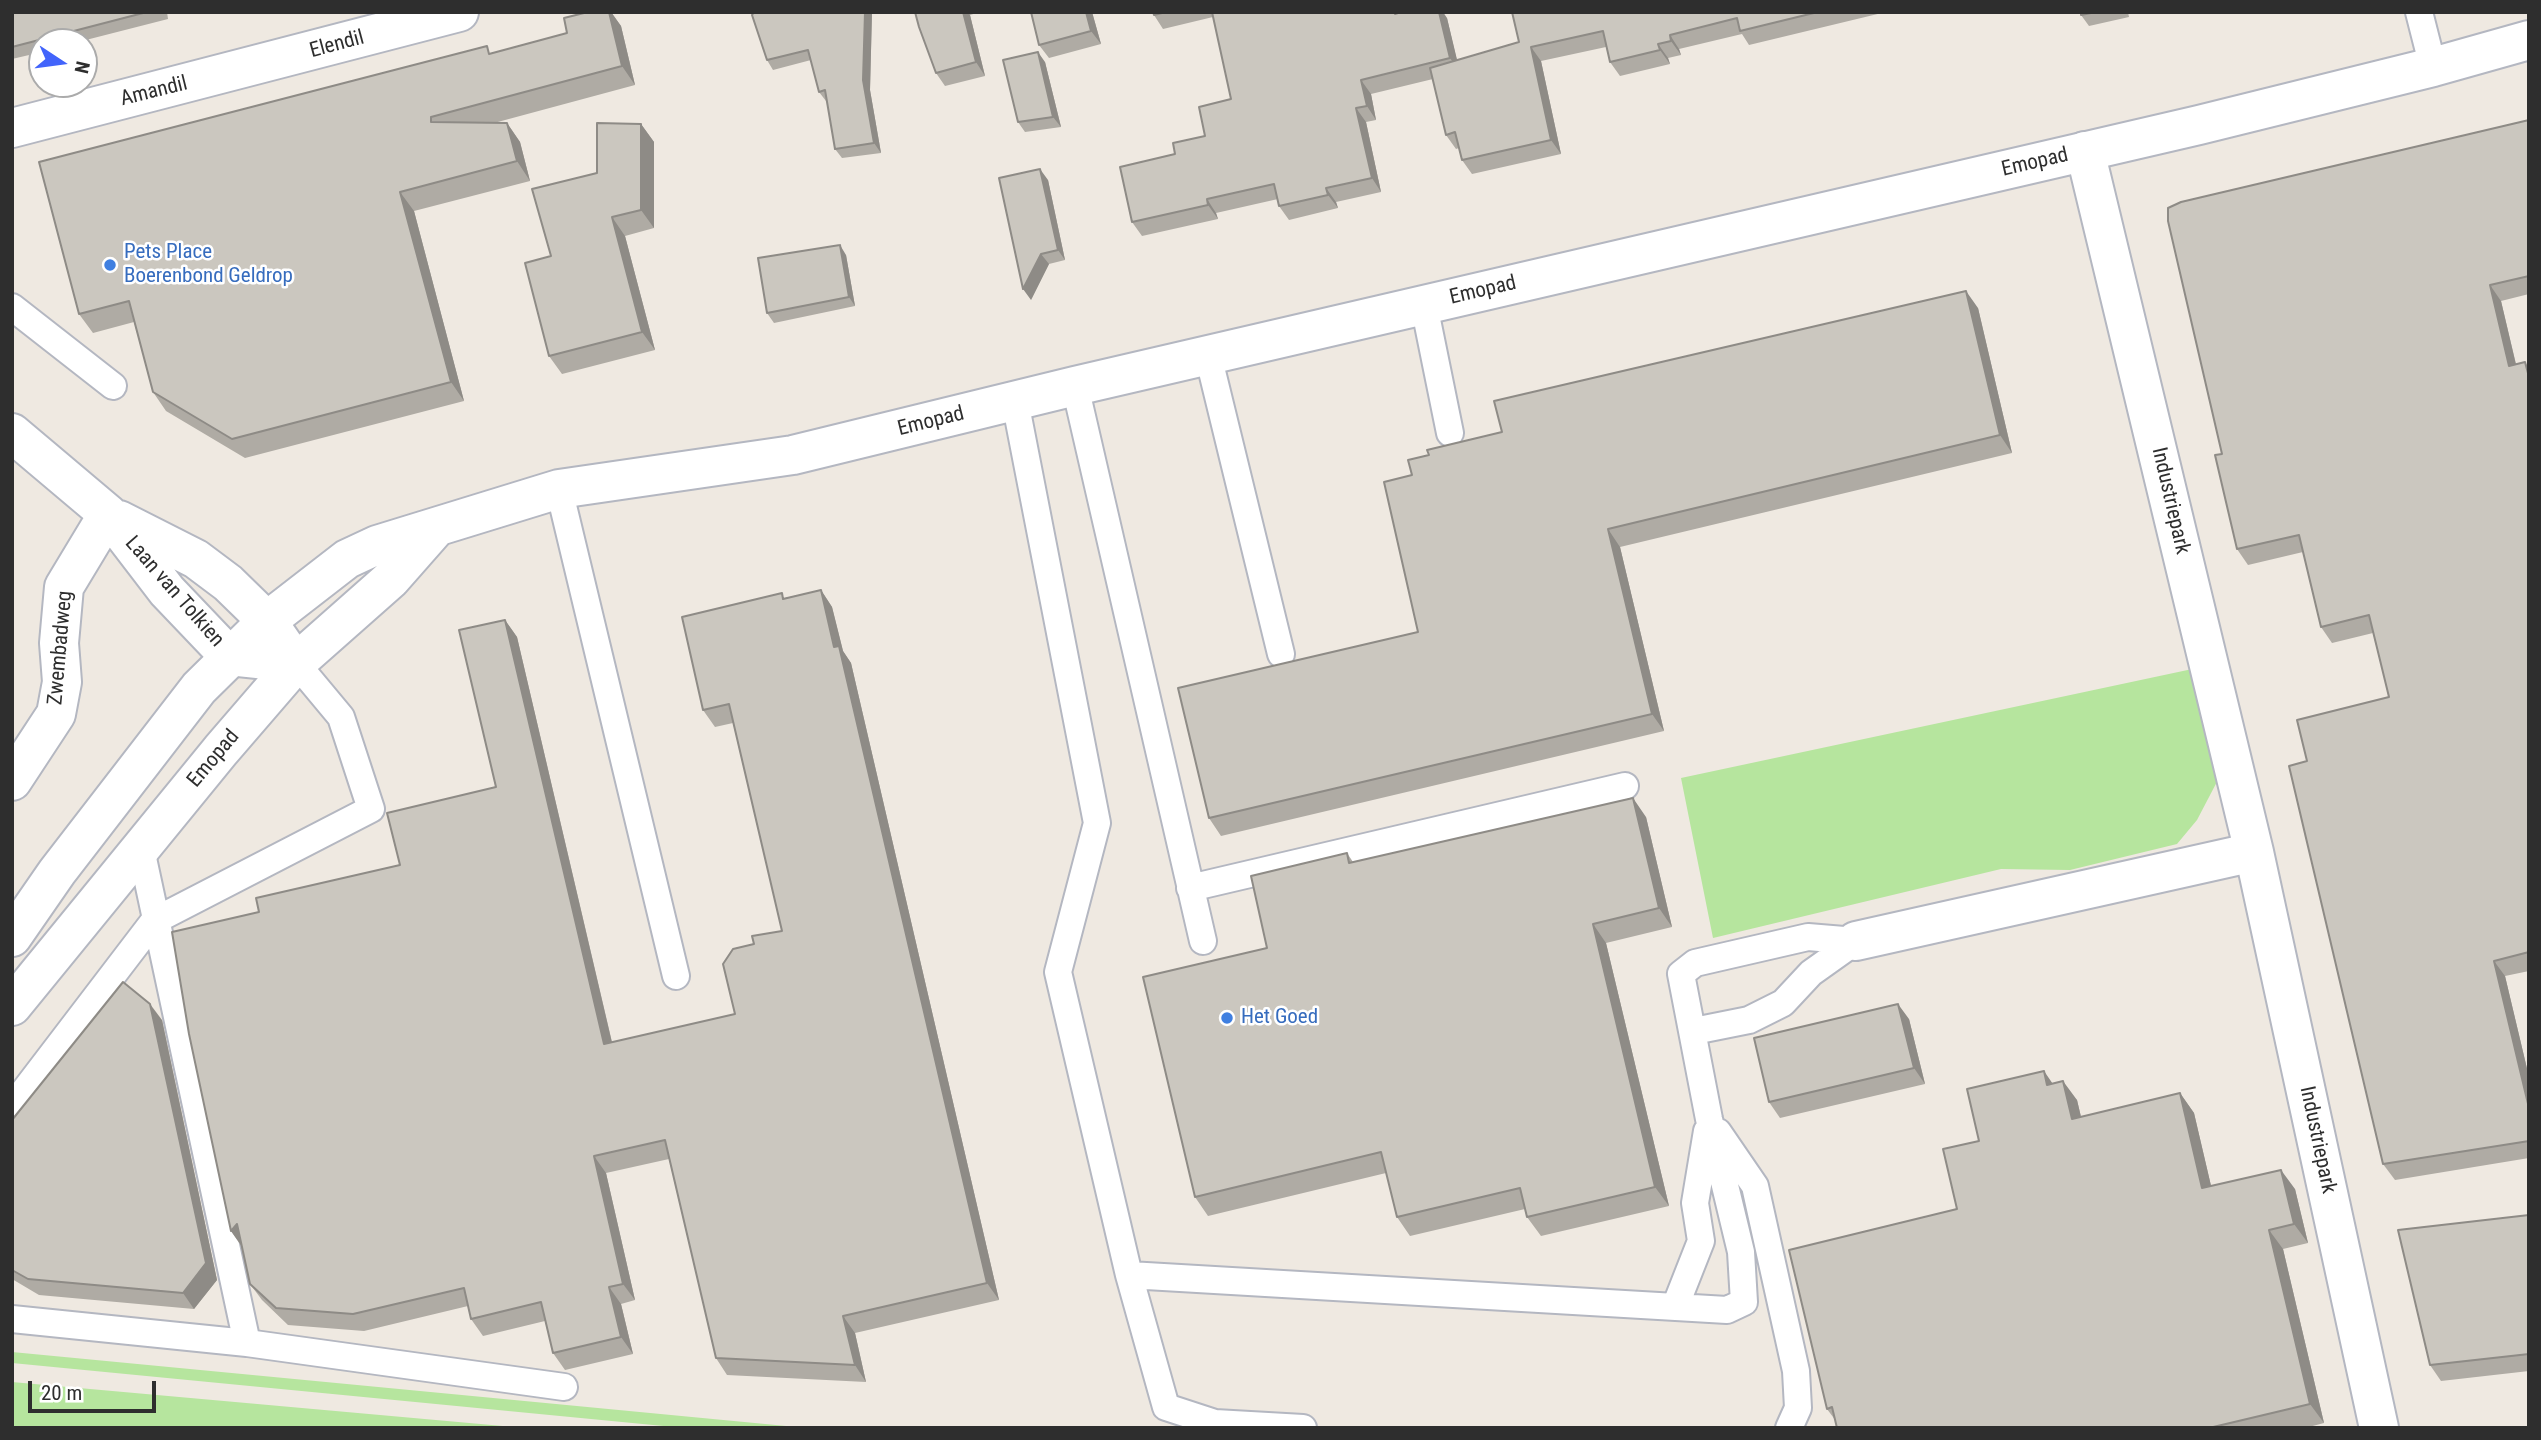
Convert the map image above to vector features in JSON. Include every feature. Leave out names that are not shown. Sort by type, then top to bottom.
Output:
[{"type":"main road","name":"Elendil","points":[[215,77],[459,12]]},
{"type":"main road","name":"Emopad","points":[[12,937],[163,732],[229,656],[267,621],[361,551],[559,489],[793,455],[1075,386],[2085,151],[2434,67],[2529,40]]},
{"type":"main road","name":"Amandil","points":[[12,128],[215,77]]},
{"type":"main road","name":"Industriepark","points":[[2085,151],[2254,852],[2379,1428]]},
{"type":"main road","name":"Laan van Tolkien","points":[[12,433],[108,514],[167,591],[229,656],[296,663]]},
{"type":"main road","name":"Laan van Tolkien","points":[[108,514],[196,559],[228,583],[267,621],[296,663]]},
{"type":"main road","name":"Zwembadweg","points":[[12,780],[56,714],[62,682],[59,643],[64,587],[108,514]]},
{"type":"main road","name":"Emopad","points":[[12,1006],[296,663],[391,579],[435,529]]},
{"type":"main road","points":[[1856,940],[2254,852]]},
{"type":"lane","points":[[2419,12],[2434,67]]},
{"type":"lane","points":[[1424,305],[1450,433]]},
{"type":"lane","points":[[12,307],[113,386]]},
{"type":"lane","points":[[1208,355],[1281,654]]},
{"type":"lane","points":[[1075,386],[1203,942]]},
{"type":"lane","points":[[1015,401],[1097,823],[1059,972],[1129,1275],[1166,1407],[1215,1423],[1304,1428]]},
{"type":"lane","points":[[559,489],[676,976]]},
{"type":"lane","points":[[12,1107],[154,921],[371,809],[341,717],[296,663]]},
{"type":"lane","points":[[1190,888],[1625,786]]},
{"type":"lane","points":[[141,849],[154,921],[247,1343]]},
{"type":"lane","points":[[1129,1275],[1727,1310],[1744,1302],[1741,1252],[1709,1119],[1681,974],[1695,963],[1808,937],[1856,940]]},
{"type":"lane","points":[[1693,1031],[1749,1020],[1783,1003],[1811,974],[1856,940]]},
{"type":"lane","points":[[1675,1307],[1701,1241],[1695,1203],[1709,1119]]},
{"type":"lane","points":[[1709,1119],[1755,1186],[1796,1371],[1798,1408],[1789,1428]]},
{"type":"lane","points":[[12,1319],[247,1343],[564,1387]]},
{"type":"green space","points":[[2197,668],[2220,776],[2197,820],[2177,844],[2070,870],[2001,869],[1713,938],[1681,778]]},
{"type":"green space","points":[[12,1352],[807,1428],[684,1428],[12,1363]]},
{"type":"green space","points":[[12,1382],[525,1428],[12,1428]]},
{"type":"building","points":[[12,12],[147,12],[85,28],[28,28],[28,43],[12,47]]},
{"type":"building","points":[[588,12],[609,12],[622,66],[431,117],[431,122],[507,123],[517,161],[400,192],[451,382],[232,439],[153,392],[129,301],[79,314],[39,162],[487,46],[489,54],[567,33],[564,18]]},
{"type":"building","points":[[754,12],[865,12],[863,80],[874,143],[835,149],[825,90],[819,92],[808,50],[767,60],[752,15]]},
{"type":"building","points":[[915,12],[963,12],[976,62],[936,73]]},
{"type":"building","points":[[1031,12],[1086,12],[1091,31],[1039,45]]},
{"type":"building","points":[[1212,12],[1439,12],[1450,58],[1361,80],[1367,106],[1356,108],[1372,178],[1326,188],[1328,195],[1279,206],[1274,184],[1207,199],[1208,205],[1132,222],[1120,167],[1175,154],[1173,143],[1205,136],[1199,107],[1231,99]]},
{"type":"building","points":[[1512,12],[1818,12],[1740,31],[1737,18],[1670,35],[1671,41],[1658,44],[1660,50],[1610,62],[1603,31],[1531,47],[1551,140],[1462,160],[1455,132],[1446,135],[1430,68],[1519,42]]},
{"type":"building","points":[[1038,52],[1053,117],[1018,122],[1003,60]]},
{"type":"building","points":[[2529,120],[2529,276],[2490,285],[2509,366],[2525,362],[2529,377],[2529,952],[2494,961],[2529,1108],[2529,1141],[2383,1164],[2289,766],[2307,761],[2297,720],[2389,697],[2369,615],[2321,627],[2299,535],[2237,549],[2215,455],[2222,454],[2168,221],[2168,208],[2181,202]]},
{"type":"building","points":[[597,123],[641,124],[641,210],[612,217],[642,332],[549,356],[525,263],[551,256],[532,189],[597,173]]},
{"type":"building","points":[[1040,169],[1058,250],[1041,254],[1023,289],[999,178]]},
{"type":"building","points":[[840,245],[849,297],[767,313],[758,258]]},
{"type":"building","points":[[1966,291],[2000,435],[1608,529],[1652,714],[1209,818],[1178,688],[1418,632],[1384,482],[1412,475],[1408,460],[1429,455],[1427,450],[1502,432],[1494,401]]},
{"type":"building","points":[[821,590],[834,647],[839,646],[987,1283],[843,1316],[855,1365],[716,1358],[665,1140],[594,1156],[623,1284],[609,1287],[621,1337],[553,1353],[541,1302],[471,1319],[464,1288],[353,1314],[276,1308],[250,1284],[237,1224],[231,1231],[189,1034],[172,932],[259,912],[256,898],[400,865],[387,813],[496,787],[459,630],[505,620],[604,1044],[735,1014],[723,964],[733,949],[754,944],[752,936],[782,931],[729,704],[703,710],[682,617],[782,593],[783,599]]},
{"type":"building","points":[[1633,798],[1659,908],[1593,924],[1655,1187],[1527,1217],[1520,1188],[1397,1217],[1381,1152],[1195,1197],[1143,977],[1267,948],[1251,876],[1347,853],[1349,863]]},
{"type":"building","points":[[123,982],[150,1004],[206,1263],[183,1293],[28,1279],[12,1270],[12,1120]]},
{"type":"building","points":[[1898,1004],[1914,1068],[1769,1102],[1754,1038]]},
{"type":"building","points":[[2044,1071],[2047,1085],[2063,1081],[2072,1119],[2180,1093],[2202,1188],[2281,1170],[2294,1224],[2269,1230],[2310,1404],[2209,1428],[1837,1428],[1832,1407],[1827,1409],[1789,1250],[1957,1209],[1943,1149],[1979,1141],[1967,1089]]},
{"type":"building","points":[[2529,1215],[2529,1354],[2430,1365],[2398,1230]]},
{"type":"place","name":"Pets Place Boerenbond Geldrop","points":[[110,265]]},
{"type":"place","name":"Het Goed","points":[[1227,1018]]}]
